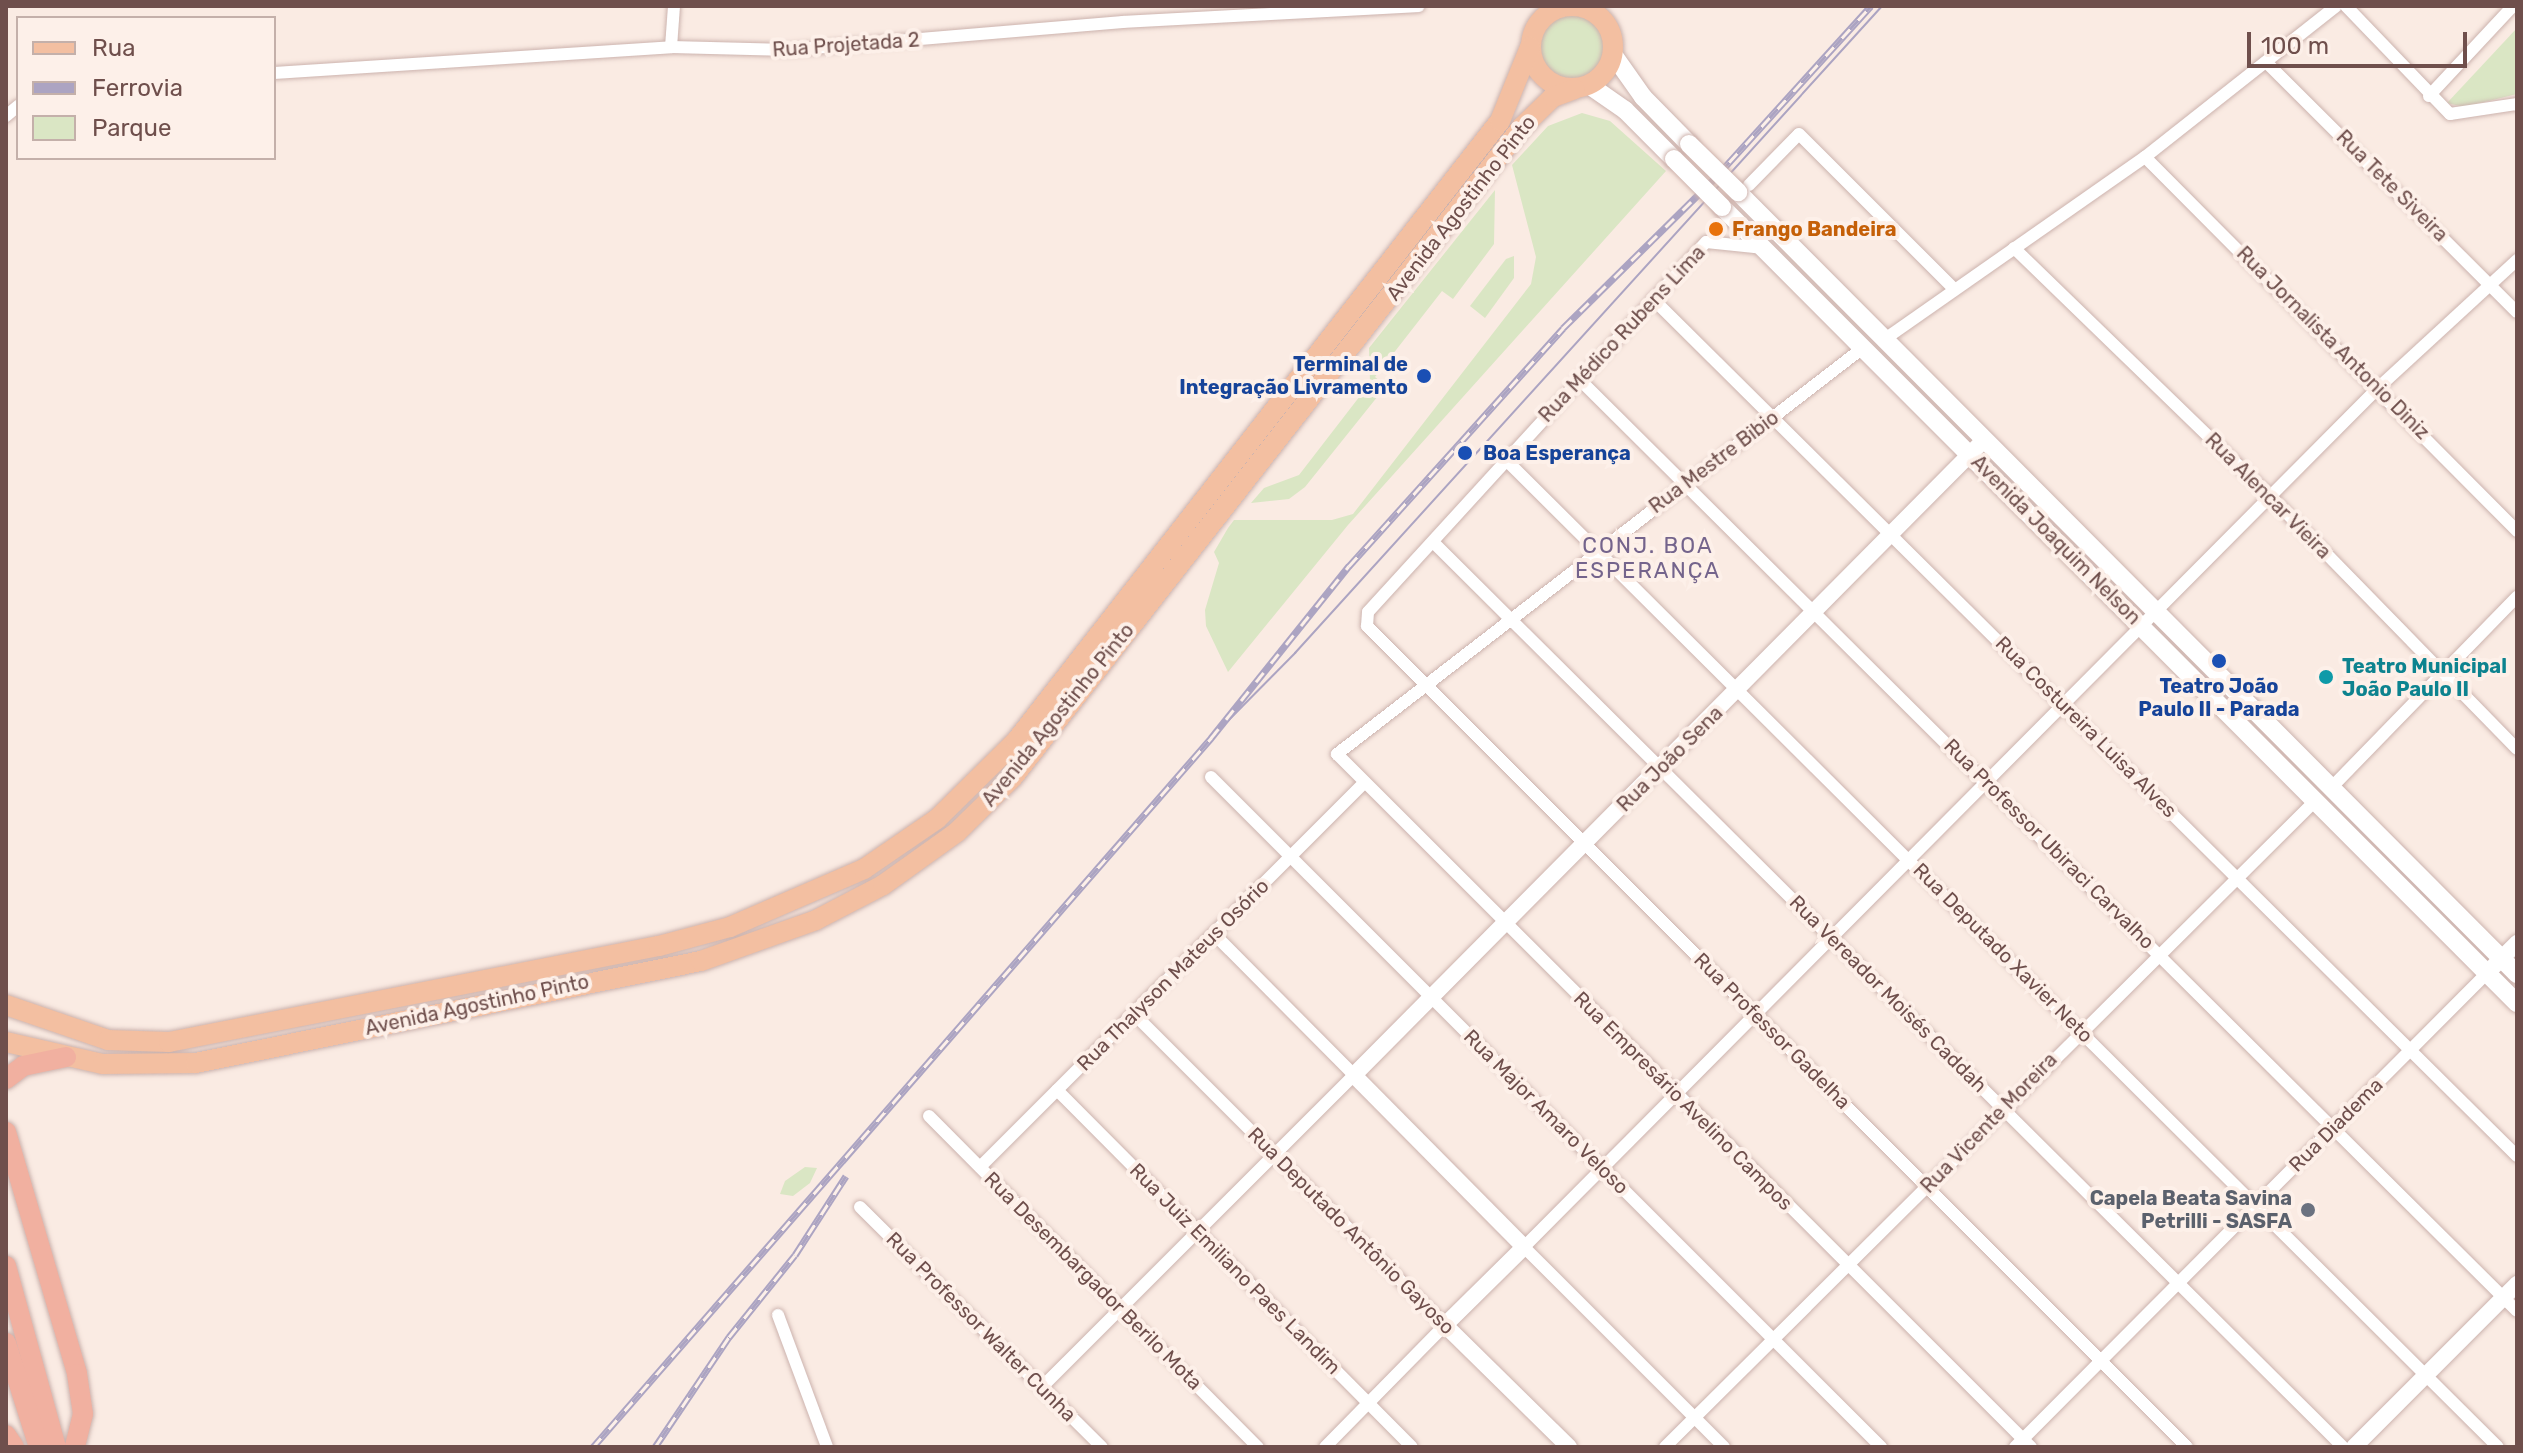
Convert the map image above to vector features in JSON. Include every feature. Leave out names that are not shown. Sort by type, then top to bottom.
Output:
[{"type":"highway","points":[[6,1079],[23,1066],[66,1057]]},
{"type":"highway","points":[[6,1132],[77,1374],[83,1414],[75,1447]]},
{"type":"highway","points":[[6,1266],[56,1447]]},
{"type":"highway","points":[[6,1343],[39,1447]]},
{"type":"highway","points":[[6,1435],[14,1447]]},
{"type":"main road","points":[[1527,6],[1531,40],[1539,73],[1561,88],[1582,87],[1600,77],[1612,53],[1608,27],[1600,17],[1576,6],[1550,12],[1531,40]]},
{"type":"main road","name":"Avenida Agostinho Pinto","points":[[6,1005],[85,1035],[129,1043],[169,1042],[659,946],[730,927],[864,869],[937,819],[1017,740],[1500,121],[1531,40]]},
{"type":"main road","name":"Avenida Joaquim Nelson","points":[[1612,53],[1643,97],[1689,144],[1743,189],[1983,441],[2157,612],[2330,789],[2512,950],[2517,974]]},
{"type":"main road","name":"Avenida Agostinho Pinto","points":[[6,1042],[66,1057],[126,1066],[196,1063],[701,961],[816,920],[883,885],[957,832],[1013,777],[1522,127],[1553,97],[1582,87]]},
{"type":"main road","name":"Avenida Joaquim Nelson","points":[[1582,87],[1625,110],[2517,1003]]},
{"type":"street","points":[[671,47],[674,6]]},
{"type":"street","name":"Rua Projetada 2","points":[[276,73],[671,47],[789,50],[1123,22],[1419,6]]},
{"type":"street","points":[[1885,339],[2145,157],[2336,6]]},
{"type":"street","points":[[2346,6],[2429,96],[2459,117],[2517,104]]},
{"type":"street","points":[[2356,17],[2367,6]]},
{"type":"street","points":[[2429,96],[2513,6]]},
{"type":"street","name":"Rua Tete Siveira","points":[[2266,62],[2517,312]]},
{"type":"street","points":[[1743,189],[1799,134],[1954,289]]},
{"type":"street","name":"Rua Jornalista Antonio Diniz","points":[[2145,157],[2379,387],[2517,531]]},
{"type":"street","name":"Rua Médico Rubens Lima","points":[[1368,612],[1706,242],[1764,248]]},
{"type":"street","name":"Rua Alencar Vieira","points":[[2014,248],[2271,497],[2517,749]]},
{"type":"street","points":[[1325,1447],[1988,784],[2379,387],[2517,260]]},
{"type":"street","name":"Rua Costureira Luisa Alves","points":[[1653,299],[1775,416],[2517,1156]]},
{"type":"street","name":"Rua Mestre Bibio","points":[[1337,754],[1685,481],[1864,347]]},
{"type":"street","name":"Rua Professor Ubiraci Carvalho","points":[[1579,379],[2517,1311]]},
{"type":"street","name":"Rua João Sena","points":[[1354,1075],[1983,441]]},
{"type":"street","name":"Rua Deputado Xavier Neto","points":[[1506,460],[2498,1447]]},
{"type":"street","name":"Rua Vereador Moisés Caddah","points":[[1433,542],[2343,1447]]},
{"type":"street","points":[[2330,789],[2441,670],[2517,597]]},
{"type":"street","name":"Rua Professor Gadelha","points":[[1368,612],[1371,632],[1586,843],[2187,1447]]},
{"type":"street","name":"Rua Empresário Avelino Campos","points":[[1337,754],[2023,1444]]},
{"type":"street","name":"Rua Major Amaro Veloso","points":[[1211,777],[1881,1447]]},
{"type":"street","name":"Rua Thalyson Mateus Osório","points":[[980,1167],[1365,782]]},
{"type":"street","name":"Rua Vicente Moreira","points":[[1665,1447],[2080,1030],[2315,801]]},
{"type":"street","points":[[1214,934],[1724,1447]]},
{"type":"street","points":[[2487,973],[2512,950]]},
{"type":"street","name":"Rua Diadema","points":[[2023,1444],[2099,1360],[2487,973]]},
{"type":"street","name":"Rua Deputado Antônio Gayoso","points":[[1134,1014],[1569,1447]]},
{"type":"street","points":[[1042,1387],[1354,1075]]},
{"type":"street","name":"Rua Juiz Emiliano Paes Landim","points":[[1057,1090],[1412,1447]]},
{"type":"street","name":"Rua Desembargador Berilo Mota","points":[[929,1116],[1258,1447]]},
{"type":"street","name":"Rua Professor Walter Cunha","points":[[860,1207],[1102,1447]]},
{"type":"street","points":[[2354,1447],[2517,1284]]},
{"type":"street","points":[[778,1315],[827,1447]]},
{"type":"green space","points":[[1573,13],[1598,23],[1608,48],[1598,73],[1573,83],[1548,73],[1538,48],[1548,23]]},
{"type":"green space","points":[[2517,28],[2517,94],[2464,107],[2447,103]]},
{"type":"green space","points":[[1582,113],[1610,121],[1666,171],[1348,525],[1228,672],[1206,626],[1205,610],[1219,563],[1214,552],[1228,528],[1234,520],[1332,520],[1353,514],[1531,284],[1536,257],[1512,165],[1548,126]]},
{"type":"green space","points":[[1495,190],[1494,244],[1453,299],[1442,291],[1375,377],[1386,386],[1305,487],[1289,499],[1251,503],[1264,488],[1299,475],[1370,383],[1369,348]]},
{"type":"green space","points":[[1514,256],[1514,278],[1485,318],[1470,306],[1506,259]]},
{"type":"green space","points":[[805,1167],[817,1168],[810,1183],[793,1196],[780,1194],[785,1181]]},
{"type":"tram line","points":[[1211,738],[1295,653],[1882,6]]},
{"type":"railway","points":[[593,1447],[1211,738],[1349,566],[1563,328],[1713,180],[1871,6]]},
{"type":"railway","points":[[655,1447],[729,1337],[795,1255],[846,1176]]},
{"type":"place","name":"Frango Bandeira","points":[[1716,229]]},
{"type":"place","name":"Terminal de Integração Livramento","points":[[1424,376]]},
{"type":"place","name":"Boa Esperança","points":[[1465,453]]},
{"type":"place","name":"Teatro João Paulo II - Parada","points":[[2219,661]]},
{"type":"place","name":"Teatro Municipal João Paulo II","points":[[2326,677]]},
{"type":"place","name":"Capela Beata Savina Petrilli - SASFA","points":[[2308,1210]]},
{"type":"district","name":"CONJ. BOA ESPERANÇA","points":[[1648,558]]}]
